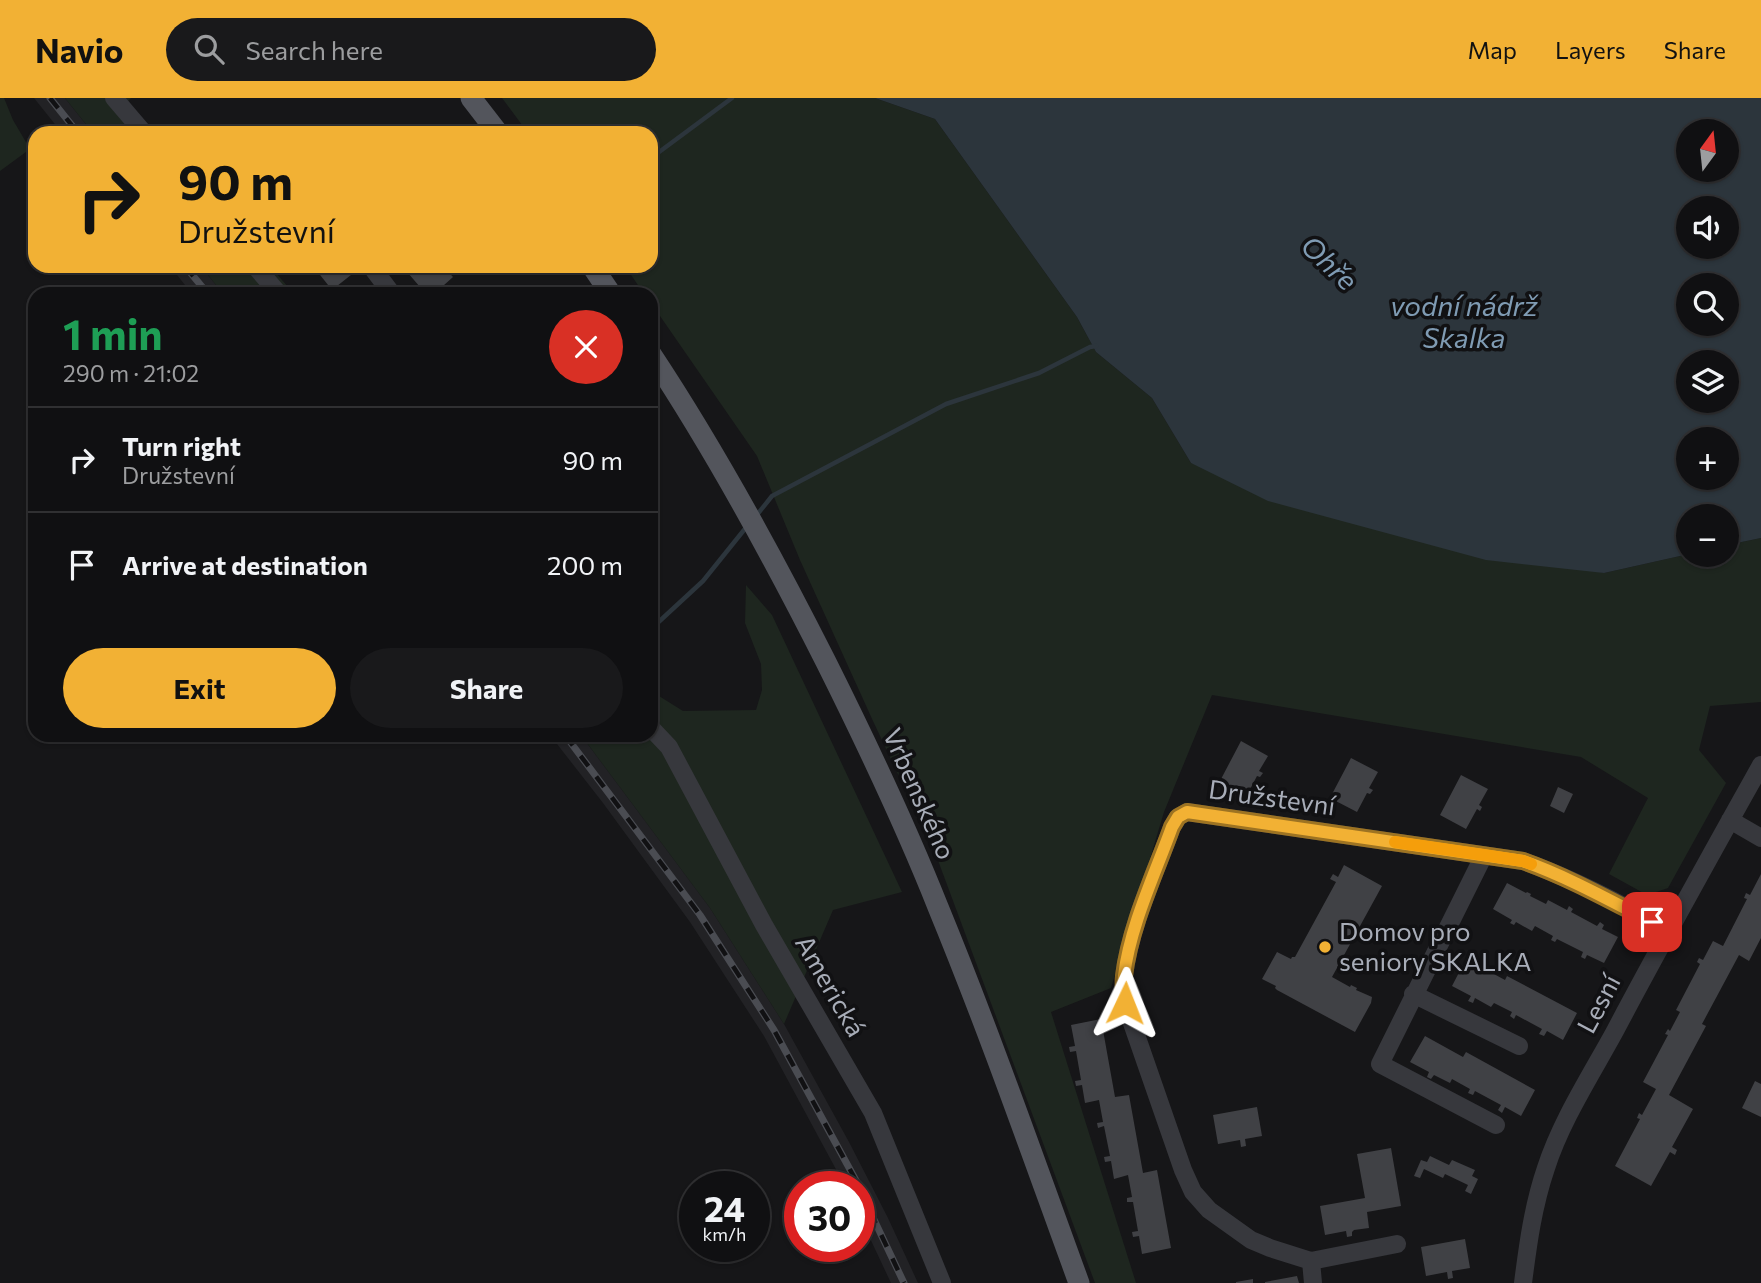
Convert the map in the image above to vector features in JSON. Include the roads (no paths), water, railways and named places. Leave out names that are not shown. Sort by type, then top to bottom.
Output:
[{"type":"main road","points":[[471,98],[493,126]]},
{"type":"main road","name":"Vrbenského","points":[[658,365],[703,435],[786,583],[863,737],[939,907],[1079,1283]]},
{"type":"street","points":[[114,98],[138,126]]},
{"type":"street","points":[[262,273],[273,287]]},
{"type":"street","name":"Americká","points":[[658,735],[669,747],[764,925],[873,1113],[942,1283]]},
{"type":"street","name":"Lesní","points":[[1523,1283],[1530,1230],[1546,1166],[1570,1113],[1761,765]]},
{"type":"street","name":"Družstevní","points":[[1397,1244],[1311,1261],[1251,1240],[1209,1210],[1193,1192],[1125,1003],[1124,977],[1131,943],[1172,827],[1178,817],[1187,812],[1523,861],[1592,890],[1668,931]]},
{"type":"street","points":[[1730,820],[1761,838]]},
{"type":"street","points":[[1484,855],[1380,1064],[1496,1125]]},
{"type":"street","points":[[1413,995],[1519,1046]]},
{"type":"street","points":[[1311,1261],[1313,1283]]},
{"type":"water","name":"vodní nádrž Skalka","points":[[875,98],[1761,98],[1761,538],[1739,543],[1739,504],[1676,504],[1676,557],[1604,573],[1486,560],[1268,501],[1191,463],[1152,398],[1096,352],[1077,317],[935,119]]},
{"type":"waterway","points":[[658,153],[732,98]]},
{"type":"waterway","points":[[756,516],[772,496],[946,404],[1039,373],[1096,346]]},
{"type":"waterway","points":[[658,623],[703,581],[748,525]]},
{"type":"railway","points":[[50,98],[72,126]]},
{"type":"railway","points":[[191,273],[202,287]]},
{"type":"railway","points":[[570,742],[700,915],[774,1030],[851,1171]]},
{"type":"railway","points":[[875,1222],[904,1283]]},
{"type":"place","name":"Domov pro seniory SKALKA","points":[[1325,947]]},
{"type":"water label","name":"Ohře","points":[[1329,263]]}]
